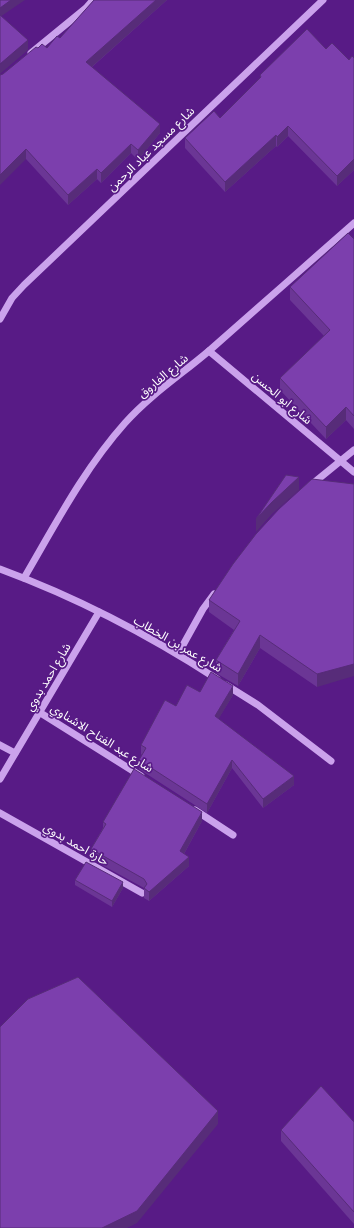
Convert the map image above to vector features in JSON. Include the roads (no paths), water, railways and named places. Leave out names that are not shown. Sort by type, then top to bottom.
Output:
[{"type":"street","points":[[23,61],[86,8],[93,0]]},
{"type":"street","name":"شارع مسجد عباد الرحمن","points":[[0,319],[12,298],[24,285],[323,0]]},
{"type":"street","name":"شارع الفاروق","points":[[24,578],[64,508],[105,448],[126,422],[353,226]]},
{"type":"street","name":"شارع ابو الحسن","points":[[209,351],[354,472]]},
{"type":"street","points":[[307,489],[354,450]]},
{"type":"street","name":"شارع عمر بن الخطاب","points":[[0,569],[24,578],[99,612],[178,654],[258,706],[331,761]]},
{"type":"street","points":[[178,654],[203,610],[219,586]]},
{"type":"street","name":"شارع احمد بدوي","points":[[15,753],[99,612]]},
{"type":"street","name":"شارع عبد الفتاح الاشناوي","points":[[39,712],[146,779]]},
{"type":"street","points":[[0,745],[15,753],[0,779]]},
{"type":"street","points":[[186,805],[233,835]]},
{"type":"street","name":"حارة احمد بدوي","points":[[0,813],[142,893]]}]
